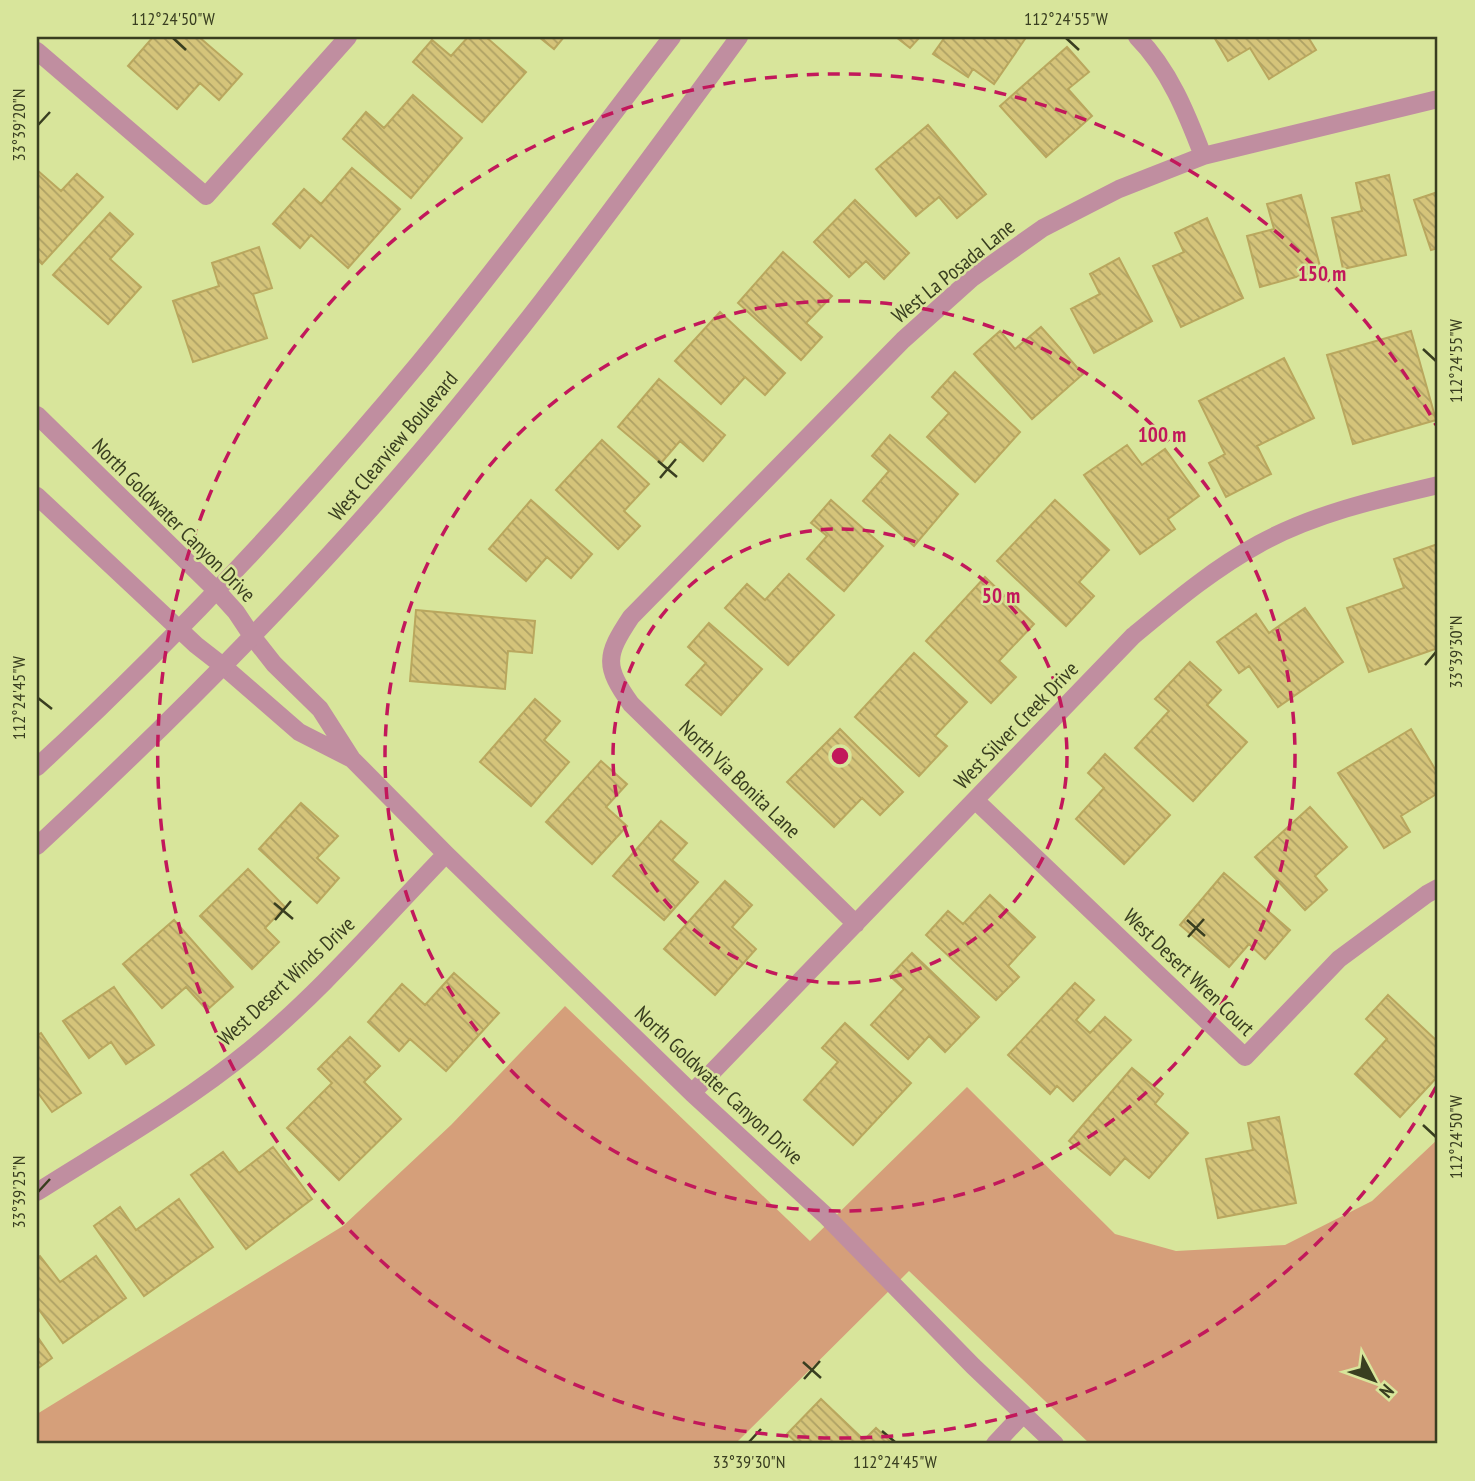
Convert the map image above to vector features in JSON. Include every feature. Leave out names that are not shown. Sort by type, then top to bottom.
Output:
[{"type":"street","points":[[37,51],[206,195],[348,37]]},
{"type":"street","name":"West Clearview Boulevard","points":[[37,767],[180,630],[308,493],[418,365],[672,37]]},
{"type":"street","name":"West Clearview Boulevard","points":[[37,846],[223,666],[350,533],[534,312],[739,37]]},
{"type":"street","points":[[1137,37],[1171,83],[1203,156]]},
{"type":"street","name":"West La Posada Lane","points":[[611,655],[618,637],[631,617],[903,340],[971,279],[1042,228],[1119,189],[1203,156],[1438,99]]},
{"type":"street","name":"North Goldwater Canyon Drive","points":[[37,415],[217,591],[274,664],[320,709],[352,759],[692,1093],[825,1215],[1055,1444]]},
{"type":"street","name":"West Silver Creek Drive","points":[[692,1093],[1133,636],[1197,583],[1260,543],[1318,518],[1438,485]]},
{"type":"street","name":"North Goldwater Canyon Drive","points":[[37,496],[195,645],[299,732],[352,759]]},
{"type":"street","name":"North Via Bonita Lane","points":[[611,655],[614,680],[631,704],[856,924]]},
{"type":"street","name":"West Desert Wren Court","points":[[975,800],[1245,1057],[1339,959],[1438,888]]},
{"type":"street","name":"West Desert Winds Drive","points":[[37,1192],[203,1085],[250,1050],[307,998],[446,854]]},
{"type":"street","points":[[995,1444],[1023,1415]]},
{"type":"shaded area","points":[[565,1006],[810,1241],[967,1087],[1115,1234],[1176,1251],[1285,1245],[1372,1201],[1438,1139],[1438,1444],[1090,1444],[909,1271],[735,1444],[37,1444],[37,1414],[343,1226],[451,1125]]},
{"type":"building","points":[[153,37],[199,37],[242,74],[219,100],[200,83],[177,109],[128,66]]},
{"type":"building","points":[[468,37],[486,37],[526,72],[482,122],[413,62],[432,40],[451,56]]},
{"type":"building","points":[[539,37],[564,37],[554,49]]},
{"type":"building","points":[[896,37],[920,37],[910,48]]},
{"type":"building","points":[[945,37],[1025,39],[994,84],[973,69],[968,77],[933,54]]},
{"type":"building","points":[[1214,37],[1308,37],[1316,50],[1269,79],[1250,48],[1228,61]]},
{"type":"building","points":[[1067,47],[1089,72],[1068,89],[1092,116],[1046,157],[1000,106]]},
{"type":"building","points":[[413,95],[462,138],[411,198],[343,139],[366,112],[384,128]]},
{"type":"building","points":[[928,125],[986,194],[957,218],[939,197],[916,216],[876,169]]},
{"type":"building","points":[[352,168],[400,209],[348,268],[311,235],[300,248],[273,224],[304,189],[321,204]]},
{"type":"building","points":[[37,170],[61,191],[77,174],[103,197],[42,264],[37,259]]},
{"type":"building","points":[[1389,175],[1406,255],[1343,269],[1332,218],[1362,211],[1356,183]]},
{"type":"building","points":[[1438,192],[1438,248],[1431,250],[1414,200]]},
{"type":"building","points":[[1301,195],[1321,270],[1260,287],[1247,236],[1274,229],[1267,204]]},
{"type":"building","points":[[855,200],[909,253],[884,279],[866,261],[849,277],[814,242]]},
{"type":"building","points":[[110,213],[133,234],[110,259],[141,287],[108,324],[53,275]]},
{"type":"building","points":[[1207,218],[1243,298],[1181,327],[1153,266],[1184,252],[1175,233]]},
{"type":"building","points":[[259,247],[272,288],[253,294],[267,338],[193,362],[173,301],[219,286],[212,263]]},
{"type":"building","points":[[783,252],[832,296],[806,323],[822,337],[801,360],[738,303]]},
{"type":"building","points":[[1119,258],[1152,321],[1094,353],[1071,309],[1100,294],[1090,274]]},
{"type":"building","points":[[720,312],[785,373],[765,395],[745,377],[721,404],[675,361]]},
{"type":"building","points":[[1041,327],[1083,374],[1032,419],[974,354],[1000,331],[1015,349]]},
{"type":"building","points":[[1411,331],[1436,420],[1353,444],[1327,355]]},
{"type":"building","points":[[1284,358],[1314,418],[1257,446],[1271,474],[1226,497],[1209,463],[1225,454],[1199,401]]},
{"type":"building","points":[[955,372],[1020,432],[975,482],[927,437],[949,413],[932,397]]},
{"type":"building","points":[[659,379],[725,435],[703,461],[680,441],[661,463],[618,427]]},
{"type":"building","points":[[890,435],[958,494],[914,546],[863,501],[889,471],[872,456]]},
{"type":"building","points":[[602,440],[649,484],[624,511],[640,526],[618,549],[556,490]]},
{"type":"building","points":[[1127,445],[1142,465],[1165,449],[1199,496],[1168,519],[1175,529],[1140,554],[1084,475]]},
{"type":"building","points":[[531,500],[592,554],[571,578],[547,557],[526,581],[489,549]]},
{"type":"building","points":[[831,500],[883,546],[844,591],[807,559],[827,536],[811,523]]},
{"type":"building","points":[[1055,500],[1109,550],[1079,582],[1094,596],[1066,626],[997,561]]},
{"type":"building","points":[[1438,544],[1438,648],[1369,672],[1347,608],[1404,588],[1394,559]]},
{"type":"building","points":[[789,574],[834,615],[788,665],[725,608],[747,584],[765,600]]},
{"type":"building","points":[[985,577],[1034,624],[999,661],[1016,677],[991,703],[926,641]]},
{"type":"building","points":[[1305,608],[1343,662],[1278,707],[1249,666],[1239,673],[1217,642],[1256,614],[1269,633]]},
{"type":"building","points":[[416,610],[535,621],[532,653],[508,651],[505,689],[410,681]]},
{"type":"building","points":[[709,623],[762,669],[721,715],[686,685],[706,663],[688,647]]},
{"type":"building","points":[[914,653],[967,702],[935,736],[947,746],[919,776],[855,717]]},
{"type":"building","points":[[1190,662],[1221,690],[1207,705],[1247,742],[1193,801],[1135,748],[1169,711],[1155,699]]},
{"type":"building","points":[[535,699],[560,721],[544,740],[569,762],[531,806],[480,762]]},
{"type":"building","points":[[840,729],[903,792],[880,815],[862,798],[834,827],[787,782]]},
{"type":"building","points":[[1411,729],[1438,774],[1438,793],[1401,816],[1410,832],[1384,848],[1338,773]]},
{"type":"building","points":[[1105,754],[1170,815],[1124,864],[1076,819],[1104,788],[1088,773]]},
{"type":"building","points":[[601,761],[627,784],[606,807],[627,826],[592,864],[546,822]]},
{"type":"building","points":[[301,803],[338,836],[317,858],[339,878],[317,903],[259,849]]},
{"type":"building","points":[[1310,807],[1347,847],[1315,876],[1327,890],[1305,910],[1255,857]]},
{"type":"building","points":[[661,821],[687,843],[672,860],[698,882],[664,920],[613,876]]},
{"type":"building","points":[[248,869],[285,907],[265,928],[279,942],[252,969],[200,916]]},
{"type":"building","points":[[1224,873],[1290,930],[1265,959],[1249,944],[1229,967],[1180,925]]},
{"type":"building","points":[[725,881],[752,905],[732,927],[756,949],[715,995],[664,949]]},
{"type":"building","points":[[990,895],[1035,937],[1008,966],[1019,977],[996,1000],[926,935],[948,911],[963,924]]},
{"type":"building","points":[[174,920],[233,987],[207,1010],[186,987],[162,1008],[123,964]]},
{"type":"building","points":[[912,953],[979,1017],[945,1052],[929,1036],[908,1059],[871,1025],[904,989],[890,976]]},
{"type":"building","points":[[454,973],[499,1013],[446,1071],[410,1039],[399,1051],[368,1022],[402,984],[425,1005]]},
{"type":"building","points":[[1075,983],[1094,1000],[1076,1020],[1090,1033],[1105,1017],[1131,1040],[1073,1101],[1057,1086],[1050,1094],[1008,1055]]},
{"type":"building","points":[[114,987],[154,1045],[126,1064],[111,1042],[89,1058],[63,1021]]},
{"type":"building","points":[[1388,995],[1438,1042],[1438,1076],[1400,1117],[1355,1074],[1387,1039],[1366,1019]]},
{"type":"building","points":[[845,1023],[911,1083],[853,1145],[804,1100],[838,1062],[822,1048]]},
{"type":"building","points":[[41,1033],[81,1093],[52,1112],[37,1094],[37,1035]]},
{"type":"building","points":[[350,1037],[380,1066],[364,1082],[401,1119],[339,1180],[287,1128],[332,1083],[318,1069]]},
{"type":"building","points":[[1132,1068],[1163,1094],[1155,1104],[1188,1133],[1149,1178],[1125,1158],[1110,1175],[1069,1141]]},
{"type":"building","points":[[1279,1117],[1296,1203],[1218,1218],[1206,1159],[1253,1150],[1248,1123]]},
{"type":"building","points":[[273,1147],[312,1199],[246,1249],[191,1175],[223,1152],[239,1173]]},
{"type":"building","points":[[179,1199],[213,1247],[144,1296],[94,1226],[120,1207],[136,1230]]},
{"type":"building","points":[[40,1256],[60,1282],[96,1256],[126,1298],[63,1343],[37,1307],[37,1258]]},
{"type":"building","points":[[37,1336],[52,1358],[37,1369]]},
{"type":"building","points":[[821,1399],[864,1440],[876,1428],[893,1444],[798,1444],[787,1434]]}]
